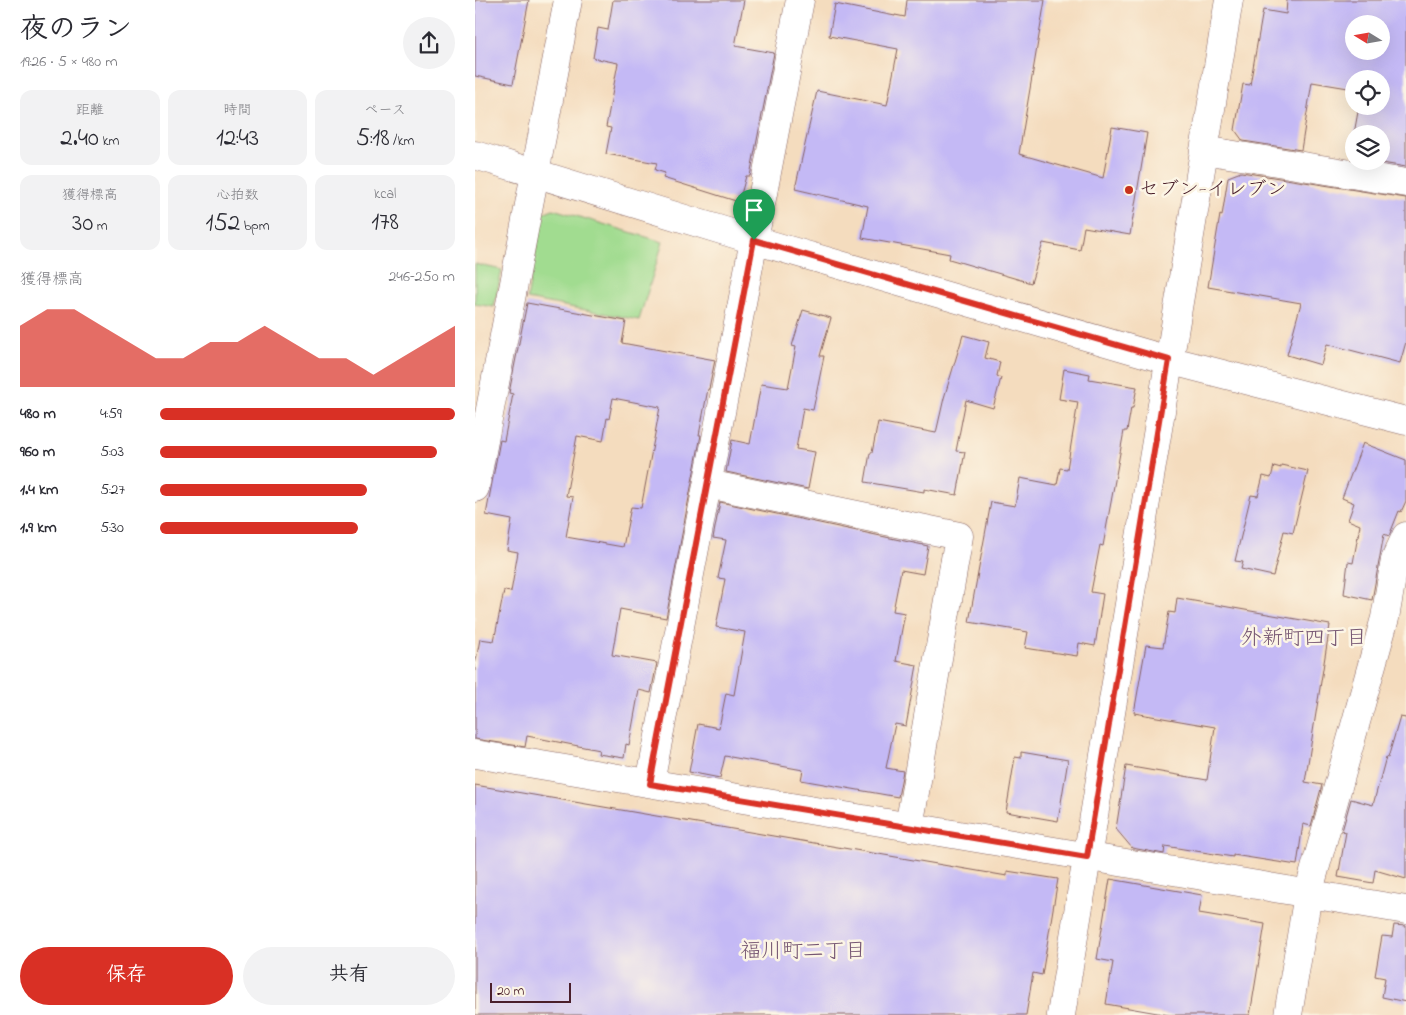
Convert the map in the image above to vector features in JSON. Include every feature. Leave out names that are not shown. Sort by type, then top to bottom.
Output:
[{"type":"street","points":[[475,488],[567,0]]},
{"type":"street","points":[[650,784],[800,0]]},
{"type":"street","points":[[1061,1015],[1229,0]]},
{"type":"street","points":[[1204,150],[1406,183]]},
{"type":"street","points":[[475,154],[754,240],[1169,360],[1406,421]]},
{"type":"street","points":[[707,484],[959,536],[909,827]]},
{"type":"street","points":[[1288,1015],[1309,894],[1385,618],[1395,560],[1406,536]]},
{"type":"street","points":[[475,754],[1406,910]]},
{"type":"green space","points":[[553,209],[663,242],[639,320],[527,299],[543,213]]},
{"type":"green space","points":[[475,264],[502,270],[494,307],[475,304]]},
{"type":"building","points":[[475,0],[529,0],[513,84],[475,76]]},
{"type":"building","points":[[613,0],[744,0],[735,46],[774,53],[750,176],[746,176],[739,202],[663,178],[665,173],[655,170],[657,163],[606,154],[611,128],[606,127],[618,63],[593,58],[598,28],[608,30]]},
{"type":"building","points":[[907,0],[1045,0],[1019,154],[1103,178],[1112,127],[1147,133],[1130,235],[1084,227],[1080,250],[1043,243],[1031,283],[949,259],[950,254],[862,238],[868,206],[795,189],[817,91],[887,105],[898,49],[829,36],[835,4],[905,17]]},
{"type":"building","points":[[1287,0],[1406,0],[1406,167],[1390,164],[1390,125],[1356,125],[1357,115],[1390,115],[1390,70],[1345,70],[1345,88],[1312,82],[1301,150],[1243,141],[1235,130],[1243,84],[1250,85],[1263,10],[1286,14]]},
{"type":"building","points":[[1241,172],[1406,198],[1406,342],[1400,363],[1327,344],[1321,365],[1287,355],[1301,303],[1208,287],[1228,177]]},
{"type":"building","points":[[527,303],[626,321],[622,343],[715,360],[699,435],[701,435],[666,618],[620,609],[612,655],[657,663],[651,693],[639,690],[629,745],[626,744],[624,758],[598,754],[599,750],[527,736],[525,747],[475,739],[475,666],[480,639],[494,641],[504,591],[511,592],[518,552],[507,550],[512,520],[486,515],[500,440],[504,441],[513,394],[509,393]],"holes":[[[613,398],[660,407],[641,508],[631,507],[623,547],[566,537],[573,497],[566,496],[577,436],[603,441]]]},
{"type":"building","points":[[803,310],[831,318],[820,356],[824,356],[813,410],[803,408],[796,449],[815,452],[808,489],[726,472],[732,440],[750,444],[761,384],[788,388],[796,347],[792,346]]},
{"type":"building","points":[[963,335],[989,342],[985,358],[1000,362],[997,376],[1001,378],[993,408],[966,400],[956,451],[965,452],[957,495],[924,489],[924,492],[865,482],[878,422],[936,433],[944,398]]},
{"type":"building","points":[[1064,369],[1090,374],[1089,379],[1137,387],[1127,431],[1124,431],[1103,546],[1100,545],[1091,592],[1103,594],[1095,646],[1079,643],[1077,656],[1025,648],[1028,632],[969,622],[991,502],[1015,506],[1020,478],[1057,485],[1060,468],[1067,469],[1078,402],[1059,399]]},
{"type":"building","points":[[1363,443],[1406,460],[1406,501],[1401,512],[1399,511],[1389,536],[1384,534],[1372,600],[1344,594],[1348,562],[1353,563],[1360,525],[1348,520],[1354,503],[1342,498]]},
{"type":"building","points":[[1281,465],[1308,471],[1293,533],[1284,531],[1273,576],[1241,569],[1243,562],[1235,561],[1251,495],[1258,496],[1263,476],[1271,478],[1274,466],[1281,468]]},
{"type":"building","points":[[720,502],[928,546],[923,574],[901,570],[893,611],[905,613],[896,661],[917,665],[906,726],[895,724],[886,768],[903,771],[898,797],[801,780],[803,770],[725,756],[720,778],[689,772],[698,724],[719,728],[726,693],[734,695],[745,632],[716,627],[725,579],[718,578],[726,540],[713,538]]},
{"type":"building","points":[[1177,598],[1330,625],[1305,782],[1322,785],[1311,826],[1303,824],[1297,865],[1165,846],[1164,854],[1132,848],[1116,829],[1126,766],[1207,780],[1215,727],[1134,713],[1146,645],[1163,647],[1169,612],[1175,613]]},
{"type":"building","points":[[1400,717],[1406,718],[1406,879],[1375,870],[1373,883],[1338,877],[1346,832],[1342,831],[1351,799],[1373,805],[1386,757],[1388,758]]},
{"type":"building","points":[[1021,752],[1068,760],[1058,821],[1006,812],[1015,757],[1021,758]]},
{"type":"building","points":[[475,785],[1007,876],[1007,871],[1058,879],[1042,975],[1033,973],[1026,1015],[475,1015]]},
{"type":"building","points":[[1110,879],[1202,895],[1199,913],[1265,924],[1250,1015],[1169,1015],[1106,1004],[1113,962],[1097,959]]},
{"type":"building","points":[[1394,925],[1406,926],[1406,1002],[1382,997],[1385,978],[1375,976],[1382,936],[1392,937]]},
{"type":"place","name":"セブン-イレブン","points":[[1129,190]]},
{"type":"district","name":"外新町四丁目","points":[[1304,639]]},
{"type":"district","name":"福川町二丁目","points":[[803,952]]},
{"type":"route","points":[[754,240],[1169,360],[1087,857],[650,784],[754,240]]}]
